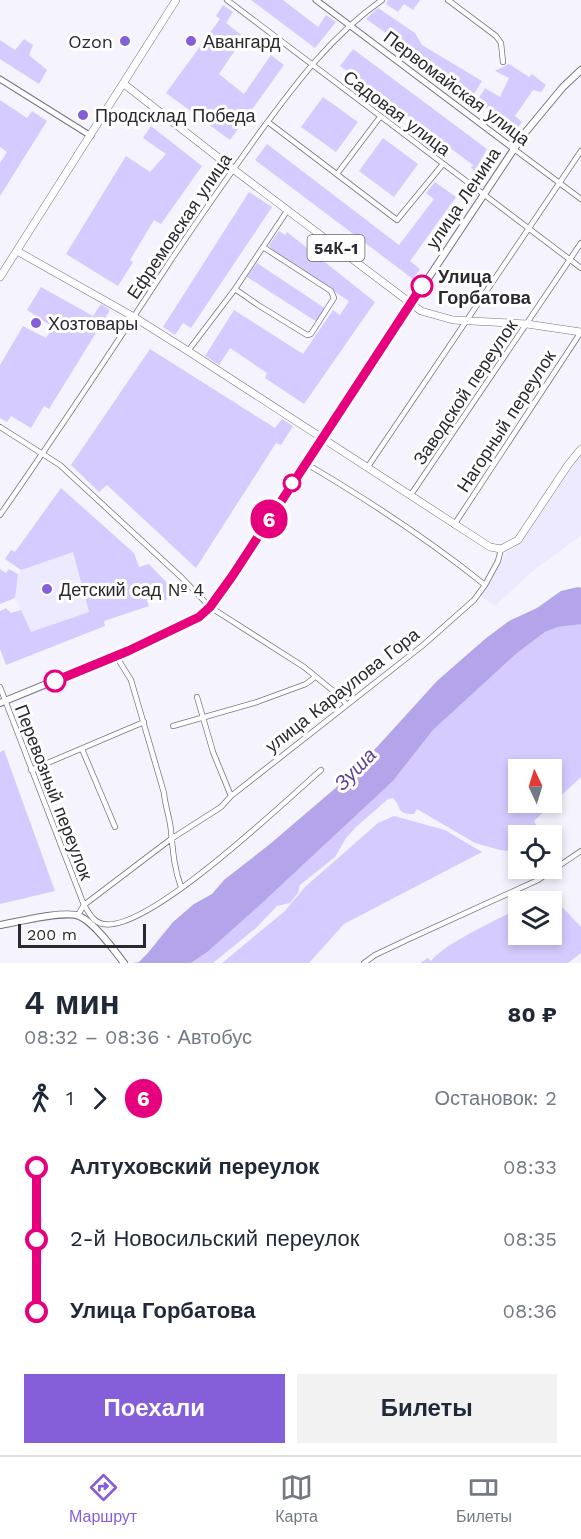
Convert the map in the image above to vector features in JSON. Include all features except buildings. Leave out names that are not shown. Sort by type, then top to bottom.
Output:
[{"type":"main road","points":[[0,277],[176,0]]},
{"type":"main road","name":"улица Ленина","points":[[3,702],[117,656],[187,623],[210,607],[514,149],[563,87],[581,70]]},
{"type":"main road","name":"54К-1","points":[[124,84],[410,304],[429,314],[467,321],[527,324],[581,332]]},
{"type":"main road","points":[[17,251],[134,317],[453,525],[490,548],[501,549]]},
{"type":"main road","name":"улица Караулова Гора","points":[[501,549],[518,540],[581,449]]},
{"type":"main road","points":[[0,925],[60,915],[78,915],[88,922],[124,963]]},
{"type":"street","name":"Садовая улица","points":[[227,0],[581,268]]},
{"type":"street","name":"Первомайская улица","points":[[316,0],[581,199]]},
{"type":"street","name":"Ефремовская улица","points":[[0,515],[44,454],[233,169],[332,41],[382,0]]},
{"type":"street","points":[[448,0],[496,36],[501,43],[503,62]]},
{"type":"street","points":[[0,79],[91,136]]},
{"type":"street","points":[[337,174],[380,117]]},
{"type":"street","points":[[268,122],[397,220],[443,164]]},
{"type":"street","points":[[367,468],[581,151]]},
{"type":"street","points":[[188,351],[235,289],[244,272],[287,211]]},
{"type":"street","name":"Заводской переулок","points":[[410,496],[581,243]]},
{"type":"street","points":[[235,289],[307,335],[311,334],[324,315],[334,298],[331,291],[263,247]]},
{"type":"street","name":"Нагорный переулок","points":[[453,525],[581,332]]},
{"type":"street","points":[[0,427],[44,454],[75,478],[210,607],[304,667],[347,705]]},
{"type":"street","points":[[305,463],[374,504],[452,558],[485,585]]},
{"type":"street","name":"улица Караулова Гора","points":[[78,915],[84,905],[171,839],[221,807],[231,796],[422,646],[474,600],[498,561],[501,549]]},
{"type":"street","points":[[117,656],[131,680],[164,793],[176,872],[182,887]]},
{"type":"street","points":[[173,726],[256,702],[306,684],[315,677]]},
{"type":"street","name":"Перевозный переулок","points":[[0,687],[3,702],[84,905]]},
{"type":"street","points":[[197,697],[213,752],[231,796]]},
{"type":"street","points":[[31,770],[144,722]]},
{"type":"street","points":[[82,749],[115,827]]},
{"type":"street","points":[[84,905],[97,922],[111,924],[148,910],[201,874],[321,770]]},
{"type":"street","points":[[364,963],[375,955],[538,880],[581,851]]},
{"type":"shaded area","points":[[251,0],[283,0],[318,27],[326,15],[336,22],[315,48]]},
{"type":"shaded area","points":[[388,0],[420,0],[413,10],[404,4],[398,12],[386,4]]},
{"type":"shaded area","points":[[223,5],[233,12],[226,23],[244,37],[219,74],[244,94],[271,55],[284,65],[230,140],[166,93],[220,19],[216,16]]},
{"type":"shaded area","points":[[378,8],[415,33],[422,45],[482,81],[474,94],[469,91],[461,101],[455,97],[461,88],[453,79],[366,19]]},
{"type":"shaded area","points":[[24,39],[33,45],[29,55],[47,70],[39,84],[0,59],[0,40],[15,50]]},
{"type":"shaded area","points":[[353,49],[487,149],[481,160],[490,167],[484,177],[471,168],[473,165],[340,66]]},
{"type":"shaded area","points":[[509,64],[529,77],[532,74],[546,85],[541,92],[533,90],[515,116],[522,122],[516,130],[477,101],[485,88],[500,97],[509,78],[495,71]]},
{"type":"shaded area","points":[[323,97],[358,122],[336,152],[301,127]]},
{"type":"shaded area","points":[[0,100],[27,118],[32,111],[47,121],[0,196],[0,163],[7,152],[0,147]]},
{"type":"shaded area","points":[[151,126],[202,166],[161,224],[154,220],[130,260],[133,262],[118,286],[66,254],[126,156],[150,172],[166,154],[143,138]]},
{"type":"shaded area","points":[[383,138],[418,164],[394,197],[359,171]]},
{"type":"shaded area","points":[[267,144],[399,245],[434,199],[426,193],[435,182],[456,197],[410,261],[420,269],[413,279],[255,160]]},
{"type":"shaded area","points":[[249,192],[272,207],[191,328],[183,323],[175,335],[163,327]]},
{"type":"shaded area","points":[[279,231],[285,235],[287,232],[375,302],[304,404],[265,378],[267,373],[230,348],[219,365],[205,356],[234,310],[303,354],[333,310],[340,315],[349,301],[274,253],[269,245]]},
{"type":"shaded area","points":[[257,263],[326,309],[317,322],[247,277]]},
{"type":"shaded area","points":[[41,287],[93,316],[101,304],[110,310],[49,409],[44,406],[31,428],[11,416],[7,422],[0,418],[0,365],[23,326],[46,338],[53,327],[27,310]]},
{"type":"shaded area","points":[[150,349],[275,428],[282,419],[293,426],[281,445],[276,443],[196,568],[107,485],[99,492],[71,465]]},
{"type":"shaded area","points":[[581,454],[581,535],[530,573],[495,606],[480,596],[507,552],[517,546],[526,536]]},
{"type":"shaded area","points":[[61,488],[134,553],[139,567],[149,564],[168,584],[172,597],[161,602],[158,596],[147,600],[149,606],[104,621],[105,626],[6,665],[0,649],[0,611],[6,608],[11,613],[21,610],[31,632],[89,612],[73,552],[21,570],[5,559],[11,550],[15,552]]},
{"type":"shaded area","points":[[73,552],[89,612],[31,632],[14,596],[18,574],[21,570]]},
{"type":"shaded area","points":[[0,569],[6,573],[9,569],[18,574],[15,598],[0,604]]},
{"type":"shaded area","points":[[581,624],[581,777],[562,795],[562,759],[508,759],[508,813],[543,813],[534,821],[536,825],[508,825],[508,851],[500,850],[475,843],[417,809],[414,814],[404,813],[393,798],[388,799],[356,827],[346,838],[335,857],[300,885],[298,893],[290,903],[277,906],[256,928],[213,963],[191,963],[260,905],[393,781],[433,730],[516,654],[545,632],[558,627]]},
{"type":"shaded area","points":[[4,750],[55,891],[0,904],[0,752]]},
{"type":"shaded area","points":[[394,816],[445,830],[482,852],[344,924],[309,963],[222,963],[285,911],[305,887],[378,823]]},
{"type":"shaded area","points":[[562,907],[581,927],[581,953],[568,963],[420,963],[428,958],[431,961],[459,939],[508,914],[508,945],[562,945]]},
{"type":"water","name":"Зуша","points":[[581,588],[581,624],[558,627],[545,632],[516,654],[433,730],[393,781],[207,952],[191,963],[133,963],[139,962],[147,954],[173,922],[194,904],[212,894],[224,880],[345,780],[437,681],[485,639],[509,621],[537,608],[561,591]]},
{"type":"bus line","name":"6","points":[[55,681],[172,631],[199,617],[210,607],[422,286]]},
{"type":"place","name":"Ozon","points":[[125,41]]},
{"type":"place","name":"Авангард","points":[[191,41]]},
{"type":"place","name":"Продсклад Победа","points":[[83,115]]},
{"type":"place","name":"Улица Горбатова","points":[[422,286]]},
{"type":"place","name":"Хозтовары","points":[[36,323]]},
{"type":"place","name":"Детский сад № 4","points":[[47,589]]}]
